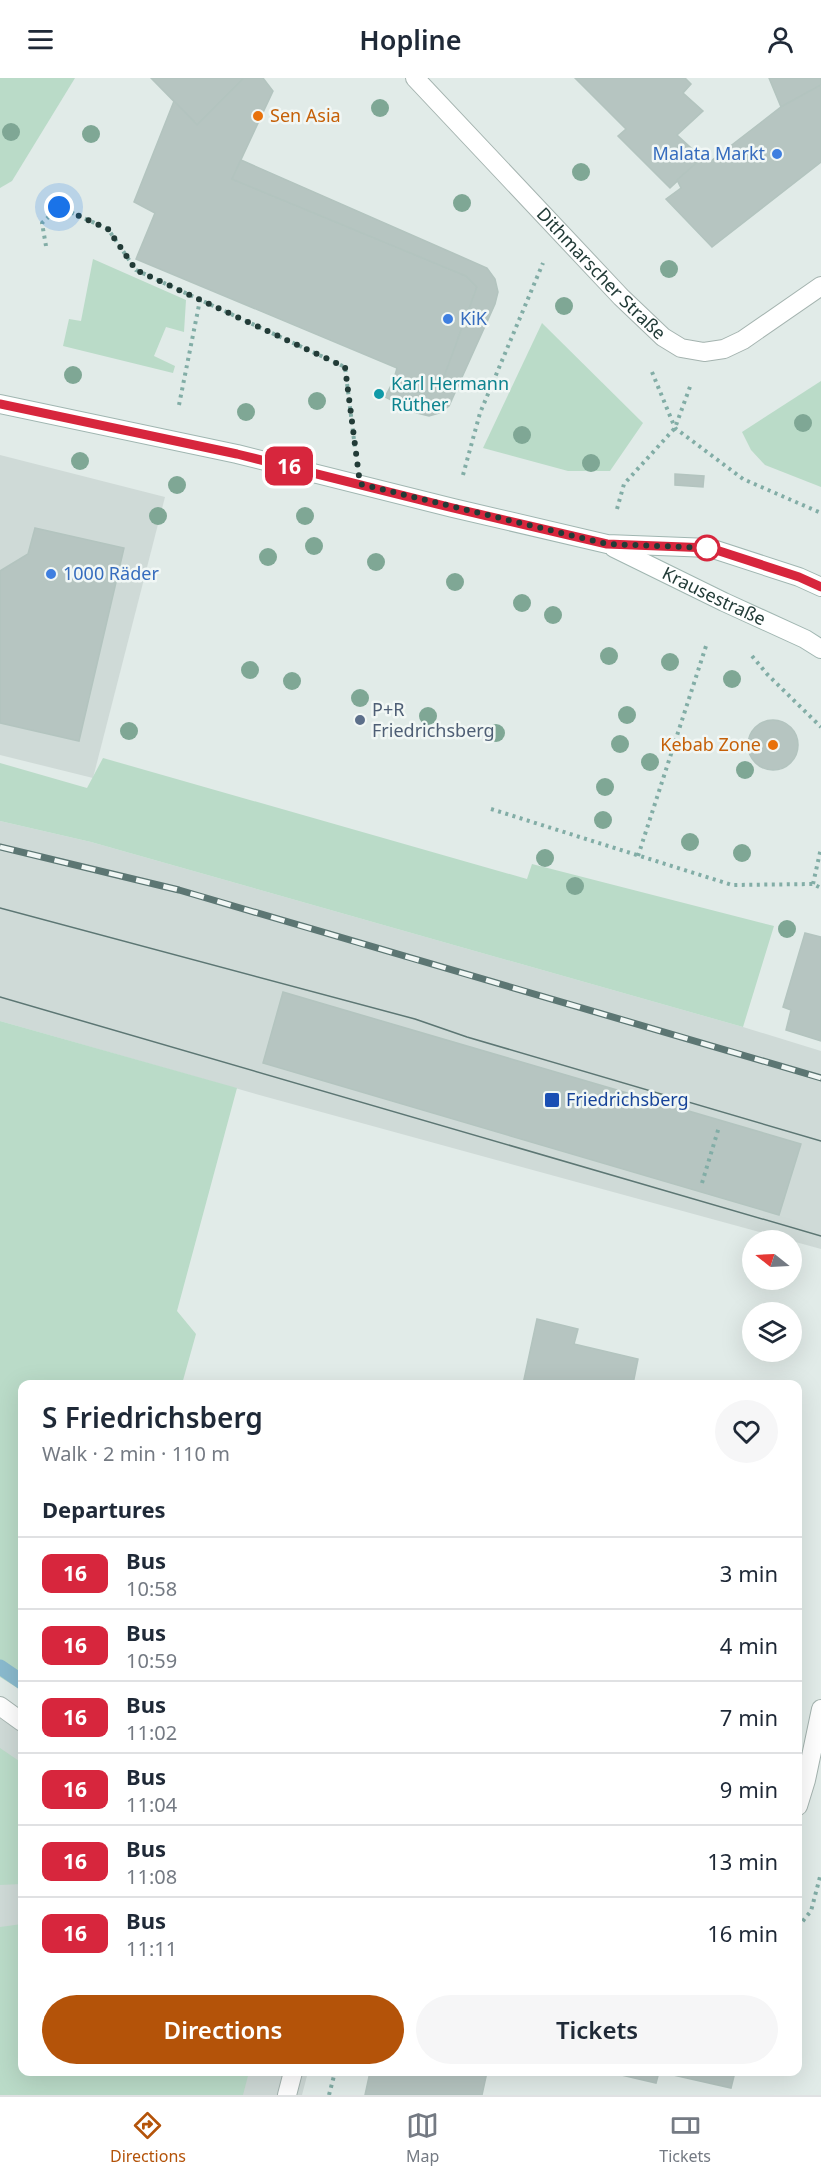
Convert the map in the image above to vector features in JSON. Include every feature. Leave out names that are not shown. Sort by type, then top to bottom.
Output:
[{"type":"main road","name":"Dithmarscher Straße","points":[[415,78],[621,297],[663,337],[681,348],[704,352],[724,349],[743,340],[821,286]]},
{"type":"main road","name":"Krausestraße","points":[[0,404],[183,441],[607,544],[710,548],[799,577],[821,587]]},
{"type":"main road","name":"Krausestraße","points":[[607,544],[805,639],[821,649]]},
{"type":"main road","points":[[0,1706],[18,1719]]},
{"type":"main road","points":[[802,1793],[821,1709]]},
{"type":"main road","points":[[287,2095],[292,2076]]},
{"type":"path","points":[[46,246],[42,223],[59,207],[108,229],[136,270],[345,367],[360,484]]},
{"type":"path","points":[[453,508],[480,413],[557,230]]},
{"type":"path","points":[[182,388],[200,300]]},
{"type":"path","points":[[607,544],[624,484],[675,428],[704,352]]},
{"type":"path","points":[[675,428],[743,479],[821,513]]},
{"type":"path","points":[[724,602],[723,621],[767,674],[821,727]]},
{"type":"path","points":[[638,856],[707,643]]},
{"type":"path","points":[[491,810],[732,885],[813,884],[821,888]]},
{"type":"path","points":[[813,884],[821,848]]},
{"type":"path","points":[[702,1183],[719,1127]]},
{"type":"path","points":[[802,1923],[811,1911],[820,1885],[821,1873]]},
{"type":"path","points":[[329,2095],[334,2076]]},
{"type":"shaded area","points":[[0,455],[165,497],[93,778],[0,755]]},
{"type":"shaded area","points":[[0,821],[91,842],[821,1051],[821,1249],[802,1244],[802,1230],[752,1230],[263,1096],[0,1021]]},
{"type":"shaded area","points":[[0,1718],[18,1730],[18,2076],[307,2076],[302,2095],[0,2095]]},
{"type":"green space","points":[[0,78],[75,78],[12,181],[0,188]]},
{"type":"green space","points":[[93,259],[186,300],[184,332],[166,327],[154,356],[175,366],[173,373],[63,346],[69,319],[81,321]]},
{"type":"green space","points":[[542,323],[643,423],[610,471],[568,471],[483,448]]},
{"type":"green space","points":[[821,381],[821,487],[765,465],[751,450],[742,432]]},
{"type":"green space","points":[[103,758],[527,879],[532,864],[774,926],[743,1027],[91,842],[0,821],[0,763],[87,788]]},
{"type":"green space","points":[[0,1021],[237,1088],[177,1311],[196,1334],[183,1380],[18,1380],[18,1688],[0,1677]]},
{"type":"green space","points":[[0,1748],[18,1760],[18,1884],[0,1885]]},
{"type":"green space","points":[[18,1925],[18,2076],[248,2076],[243,2095],[0,2095],[0,1927]]},
{"type":"building","points":[[151,78],[244,78],[197,125]]},
{"type":"building","points":[[244,78],[263,78],[273,91],[232,179],[466,276],[477,287],[440,388],[434,393],[426,395],[393,382],[397,368],[136,259],[155,213],[134,202],[174,101],[197,125]]},
{"type":"building","points":[[575,78],[685,78],[691,84],[683,93],[703,111],[677,135],[702,158],[670,188],[618,136],[626,129]]},
{"type":"building","points":[[769,78],[821,78],[821,85],[781,107]]},
{"type":"building","points":[[821,85],[821,162],[712,247],[666,199],[681,188],[677,180],[702,158],[711,161],[781,107]]},
{"type":"building","points":[[241,160],[487,268],[495,279],[498,292],[495,304],[449,406],[429,416],[417,413],[385,397],[393,382],[426,395],[440,388],[477,287],[466,276],[232,179]]},
{"type":"building","points":[[675,474],[704,476],[703,487],[675,485]]},
{"type":"building","points":[[35,528],[124,548],[79,741],[0,723],[0,571],[28,554]]},
{"type":"building","name":"Kebab Zone","points":[[773,720],[787,724],[794,731],[798,745],[794,759],[787,766],[773,770],[759,766],[752,759],[748,745],[752,731],[759,724]]},
{"type":"building","points":[[805,933],[821,937],[821,1041],[786,1030],[791,1010],[783,1007]]},
{"type":"building","points":[[283,992],[801,1144],[779,1215],[263,1063]]},
{"type":"building","points":[[537,1319],[578,1329],[574,1344],[638,1359],[634,1380],[524,1380]]},
{"type":"building","points":[[369,2076],[486,2076],[482,2095],[365,2095]]},
{"type":"building","points":[[626,2076],[658,2076],[656,2083]]},
{"type":"building","points":[[678,2076],[734,2076],[731,2088]]},
{"type":"waterway","points":[[0,1667],[18,1679]]},
{"type":"tram line","points":[[0,908],[415,1019],[467,1037],[821,1141]]},
{"type":"tram line","points":[[0,997],[821,1236]]},
{"type":"railway","points":[[0,847],[179,890],[821,1078]]},
{"type":"bus line","name":"16","points":[[0,404],[172,439],[607,544],[710,548],[799,577],[821,587]]},
{"type":"place","name":"Sen Asia","points":[[258,116]]},
{"type":"place","name":"Malata Markt","points":[[777,154]]},
{"type":"place","name":"KiK","points":[[448,319]]},
{"type":"place","name":"Karl Hermann Rüther","points":[[379,394]]},
{"type":"place","name":"1000 Räder","points":[[51,574]]},
{"type":"place","name":"P+R Friedrichsberg","points":[[360,720]]},
{"type":"place","name":"Kebab Zone","points":[[773,745]]},
{"type":"place","name":"Friedrichsberg","points":[[552,1100]]},
{"type":"route","points":[[59,207],[108,229],[136,270],[345,367],[360,484],[607,544],[710,548],[707,548]]}]
